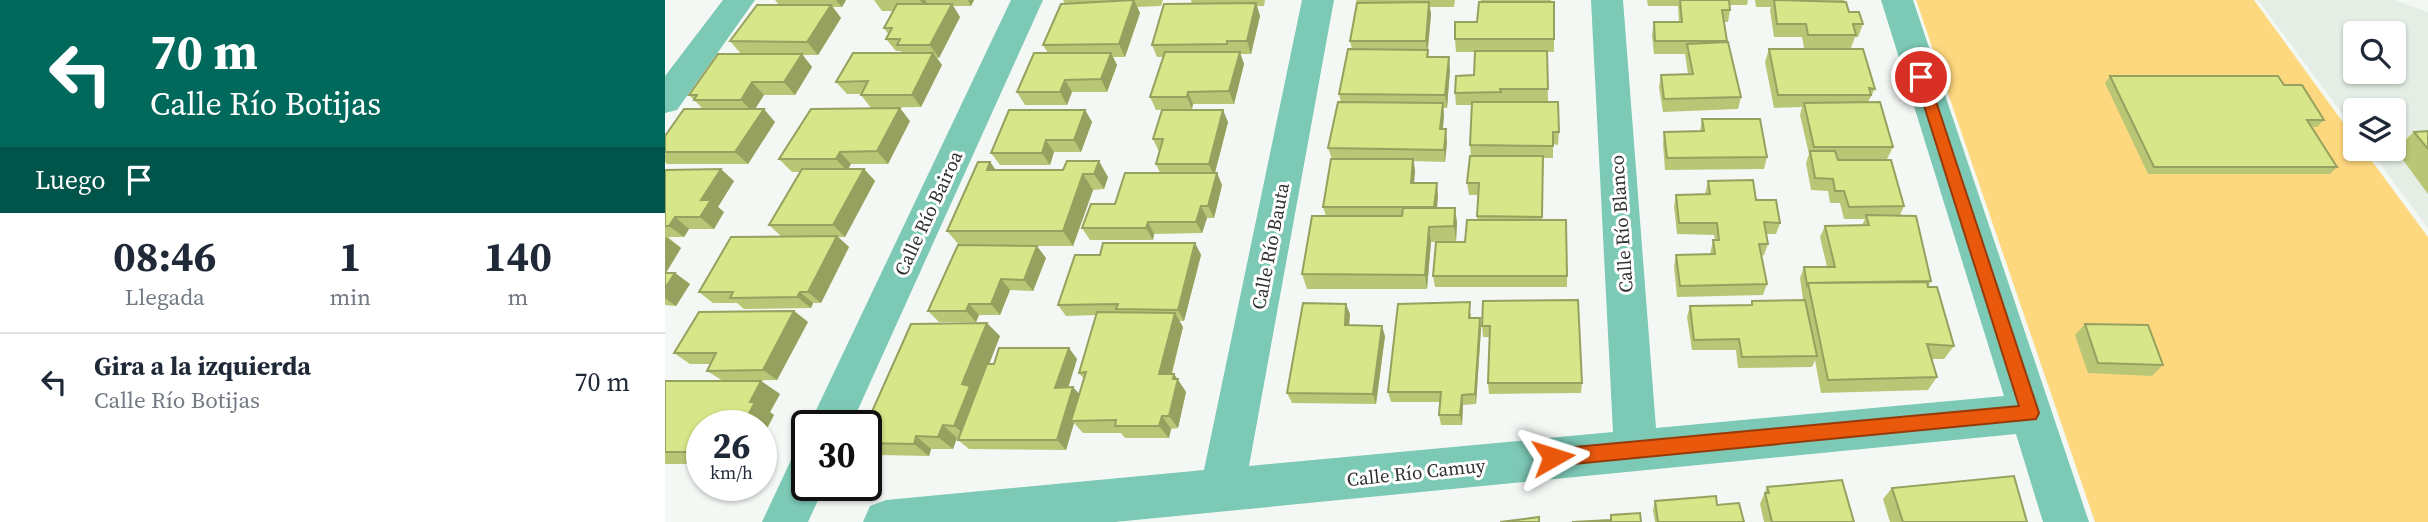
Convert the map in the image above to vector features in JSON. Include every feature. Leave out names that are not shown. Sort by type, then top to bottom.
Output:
[{"type":"street","points":[[665,101],[739,0]]},
{"type":"street","name":"Calle Río Bairoa","points":[[837,410],[1027,0]]},
{"type":"street","name":"Calle Río Bauta","points":[[1222,492],[1318,0]]},
{"type":"street","name":"Calle Río Blanco","points":[[1607,0],[1636,449]]},
{"type":"street","points":[[1896,0],[2066,522]]},
{"type":"street","name":"Calle Río Camuy","points":[[885,522],[2030,413]]},
{"type":"street","points":[[785,522],[795,501]]},
{"type":"shaded area","points":[[1916,0],[2254,0],[2343,122],[2343,161],[2372,161],[2428,237],[2428,522],[2095,522]]},
{"type":"shaded area","points":[[2258,0],[2395,0],[2428,12],[2428,228],[2378,161],[2406,161],[2406,98],[2343,98],[2343,115]]},
{"type":"building","points":[[1134,0],[1119,44],[1043,45],[1061,4]]},
{"type":"building","points":[[1680,0],[1729,0],[1730,10],[1722,10],[1727,41],[1655,41],[1654,22],[1682,22]]},
{"type":"building","points":[[1774,0],[1846,2],[1849,12],[1859,12],[1863,24],[1853,24],[1856,35],[1808,35],[1806,24],[1777,24]]},
{"type":"building","points":[[1429,2],[1426,41],[1350,41],[1357,3]]},
{"type":"building","points":[[1479,2],[1554,2],[1554,39],[1455,39],[1455,22],[1477,22]]},
{"type":"building","points":[[1256,3],[1247,41],[1227,41],[1227,44],[1152,45],[1164,4]]},
{"type":"building","points":[[897,4],[952,4],[930,45],[897,45],[900,39],[886,39],[892,28],[884,28]]},
{"type":"building","points":[[757,5],[831,5],[807,42],[730,41]]},
{"type":"building","points":[[1728,42],[1741,97],[1664,99],[1661,75],[1693,74],[1687,44]]},
{"type":"building","points":[[1348,49],[1428,50],[1427,57],[1449,57],[1445,95],[1339,94]]},
{"type":"building","points":[[1769,49],[1863,49],[1875,89],[1869,88],[1871,95],[1778,95]]},
{"type":"building","points":[[1475,51],[1547,51],[1548,89],[1455,93],[1456,76],[1474,75]]},
{"type":"building","points":[[1165,52],[1240,52],[1229,91],[1188,92],[1187,97],[1150,97]]},
{"type":"building","points":[[853,53],[933,53],[912,95],[861,95],[868,81],[836,82]]},
{"type":"building","points":[[1034,53],[1111,53],[1101,79],[1065,80],[1060,92],[1017,92]]},
{"type":"building","points":[[718,54],[802,54],[784,82],[752,82],[741,100],[694,100],[697,95],[689,95]]},
{"type":"building","points":[[2110,76],[2278,76],[2284,85],[2302,85],[2324,120],[2307,120],[2337,167],[2154,167]]},
{"type":"building","points":[[1338,102],[1443,103],[1440,129],[1446,129],[1444,150],[1328,148]]},
{"type":"building","points":[[1472,102],[1558,102],[1559,132],[1553,132],[1553,146],[1470,145]]},
{"type":"building","points":[[1880,102],[1893,147],[1814,147],[1804,103]]},
{"type":"building","points":[[900,108],[877,151],[840,152],[836,159],[779,159],[811,109]]},
{"type":"building","points":[[684,109],[764,109],[735,152],[665,152],[665,136]]},
{"type":"building","points":[[1009,110],[1085,110],[1074,140],[1046,140],[1042,153],[991,153]]},
{"type":"building","points":[[1162,110],[1223,110],[1209,164],[1156,164],[1163,139],[1153,139]]},
{"type":"building","points":[[1702,119],[1760,119],[1767,157],[1667,158],[1664,132],[1704,131]]},
{"type":"building","points":[[2428,131],[2428,149],[2414,132]]},
{"type":"building","points":[[1810,151],[1835,151],[1838,160],[1891,160],[1904,206],[1849,207],[1844,191],[1835,191],[1833,179],[1815,178]]},
{"type":"building","points":[[1470,156],[1543,156],[1542,217],[1477,216],[1479,183],[1467,183]]},
{"type":"building","points":[[1331,159],[1413,159],[1411,183],[1437,183],[1434,207],[1323,207]]},
{"type":"building","points":[[1067,161],[1099,161],[1094,174],[1083,174],[1063,231],[947,231],[978,162],[990,162],[987,170],[1063,170]]},
{"type":"building","points":[[721,169],[701,200],[711,200],[700,217],[675,217],[669,226],[665,226],[665,170]]},
{"type":"building","points":[[802,169],[864,169],[833,225],[769,225]]},
{"type":"building","points":[[1125,173],[1217,173],[1208,206],[1201,206],[1196,222],[1148,222],[1146,228],[1082,228],[1091,204],[1115,204]]},
{"type":"building","points":[[1753,180],[1756,200],[1776,200],[1780,223],[1764,222],[1768,244],[1759,244],[1767,284],[1680,286],[1676,255],[1715,254],[1713,240],[1719,240],[1717,223],[1679,223],[1676,195],[1710,194],[1708,181]]},
{"type":"building","points":[[1403,208],[1455,208],[1454,226],[1429,227],[1425,275],[1302,274],[1312,216],[1402,216]]},
{"type":"building","points":[[1866,215],[1916,216],[1931,281],[1807,285],[1804,267],[1835,267],[1825,226],[1869,225]]},
{"type":"building","points":[[1467,220],[1566,220],[1567,276],[1433,276],[1436,242],[1465,242]]},
{"type":"building","points":[[837,236],[808,292],[800,292],[797,297],[730,298],[733,292],[699,292],[731,237]]},
{"type":"building","points":[[1103,243],[1195,243],[1178,310],[1116,309],[1118,304],[1058,305],[1075,255],[1100,255]]},
{"type":"building","points":[[958,245],[1037,246],[1024,280],[1001,279],[991,304],[969,304],[966,311],[928,311]]},
{"type":"building","points":[[665,273],[675,273],[665,288]]},
{"type":"building","points":[[1927,282],[1928,287],[1937,287],[1954,346],[1927,344],[1937,377],[1828,380],[1808,283]]},
{"type":"building","points":[[1578,300],[1582,383],[1488,383],[1490,326],[1482,326],[1483,301]]},
{"type":"building","points":[[1805,300],[1817,356],[1742,357],[1739,339],[1694,340],[1690,306],[1752,305],[1752,301]]},
{"type":"building","points":[[1470,302],[1469,318],[1480,318],[1475,394],[1462,395],[1460,415],[1439,415],[1441,392],[1388,392],[1398,304]]},
{"type":"building","points":[[1303,303],[1346,304],[1345,325],[1382,326],[1373,394],[1287,393]]},
{"type":"building","points":[[794,311],[763,370],[707,371],[716,353],[674,353],[699,312]]},
{"type":"building","points":[[1097,312],[1175,313],[1159,374],[1174,374],[1173,379],[1178,379],[1169,416],[1162,416],[1159,426],[1115,426],[1116,420],[1071,421],[1086,372],[1079,373]]},
{"type":"building","points":[[987,323],[962,384],[970,386],[954,426],[943,425],[938,437],[916,436],[914,444],[882,443],[882,410],[873,410],[911,324]]},
{"type":"building","points":[[2085,324],[2148,325],[2163,365],[2098,363]]},
{"type":"building","points":[[999,348],[1069,348],[1055,388],[1073,387],[1057,440],[958,440],[987,364],[994,364]]},
{"type":"building","points":[[665,381],[761,381],[750,402],[755,402],[751,410],[686,410],[686,452],[665,452]]},
{"type":"building","points":[[2014,476],[2027,522],[1903,522],[1892,488]]},
{"type":"building","points":[[1842,480],[1854,522],[1772,522],[1765,493],[1769,493],[1767,487]]},
{"type":"building","points":[[1716,496],[1717,505],[1739,503],[1744,522],[1658,522],[1655,501]]},
{"type":"building","points":[[1640,513],[1641,522],[1572,522],[1611,520],[1611,515]]},
{"type":"building","points":[[1539,517],[1539,522],[1500,522]]},
{"type":"route","points":[[1553,457],[2030,413],[1921,77]]}]
